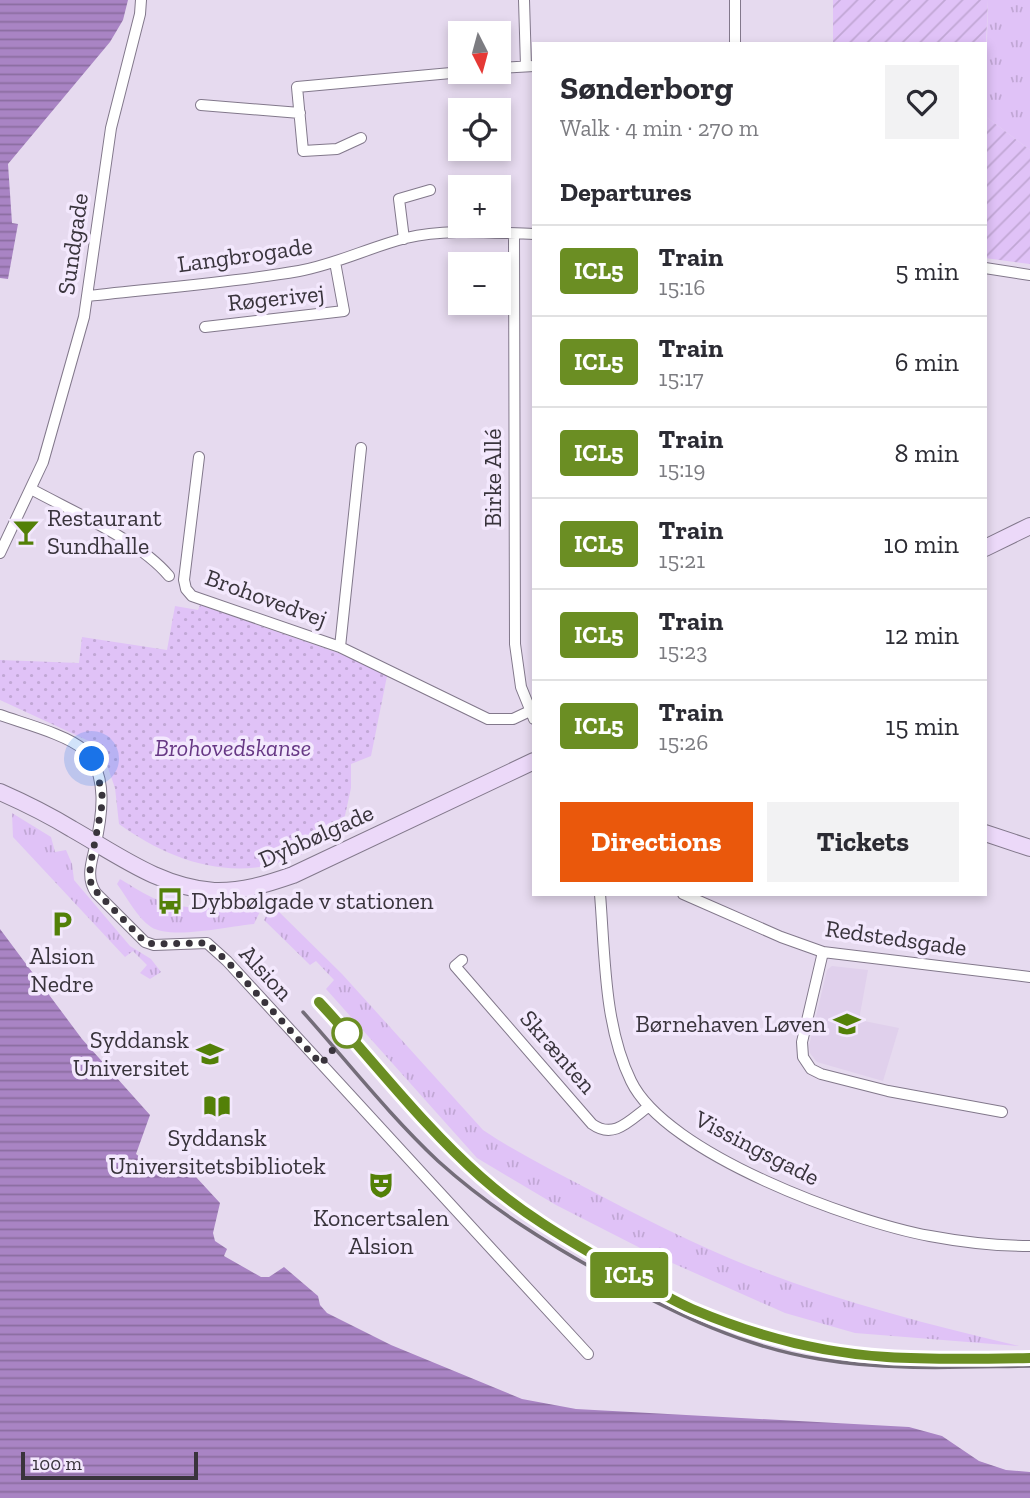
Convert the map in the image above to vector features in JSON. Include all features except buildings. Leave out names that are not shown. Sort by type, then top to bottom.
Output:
[{"type":"street","name":"Sundgade","points":[[0,552],[43,462],[84,317],[111,128],[140,14],[141,0]]},
{"type":"street","points":[[511,67],[530,66],[524,0]]},
{"type":"street","points":[[735,0],[735,42]]},
{"type":"street","points":[[361,138],[337,149],[303,151],[297,87],[448,73]]},
{"type":"street","points":[[201,105],[299,113]]},
{"type":"street","points":[[404,239],[399,199],[430,190]]},
{"type":"street","name":"Langbrogade","points":[[88,296],[299,271],[404,239],[454,232],[532,234]]},
{"type":"street","name":"Birke Allé","points":[[514,234],[515,644],[517,668],[532,715]]},
{"type":"street","name":"Røgerivej","points":[[205,327],[344,312],[335,262]]},
{"type":"street","points":[[987,268],[1030,275]]},
{"type":"street","name":"Brohovedvej","points":[[340,647],[361,448]]},
{"type":"street","name":"Brohovedvej","points":[[199,457],[184,580],[186,590],[199,599],[340,647],[488,719],[513,719],[532,715]]},
{"type":"street","points":[[31,489],[133,545],[160,565],[169,576]]},
{"type":"street","points":[[987,547],[1030,526]]},
{"type":"street","points":[[0,715],[69,741],[82,748],[92,759],[102,791],[96,843]]},
{"type":"street","name":"Dybbølgade","points":[[0,792],[121,859],[171,882],[216,891],[250,888],[293,874],[532,762]]},
{"type":"street","points":[[987,834],[1030,848]]},
{"type":"street","name":"Alsion","points":[[96,843],[90,867],[91,886],[139,939],[154,944],[207,943],[227,961],[589,1354]]},
{"type":"street","name":"Vissingsgade","points":[[600,896],[613,1030],[621,1058],[632,1084],[648,1107],[674,1130],[734,1166],[804,1198],[879,1224],[930,1236],[1030,1246]]},
{"type":"street","name":"Redstedsgade","points":[[688,896],[824,953],[1030,977]]},
{"type":"street","points":[[824,953],[802,1042],[803,1057],[811,1069],[888,1091],[1002,1112]]},
{"type":"street","name":"Skrænten","points":[[462,960],[455,966],[592,1124],[601,1131],[610,1132],[648,1107]]},
{"type":"shaded area","points":[[0,0],[128,0],[123,20],[110,42],[8,164],[12,223],[18,224],[8,279],[0,278]]},
{"type":"shaded area","points":[[0,929],[82,1039],[150,1115],[136,1154],[166,1178],[184,1164],[220,1203],[213,1233],[215,1241],[227,1249],[224,1256],[261,1277],[269,1277],[284,1267],[318,1296],[320,1305],[327,1313],[391,1345],[522,1399],[576,1409],[909,1427],[942,1436],[979,1461],[1006,1470],[1030,1472],[1030,1498],[0,1498]]},
{"type":"shaded area","name":"Børnehaven Løven","points":[[832,966],[868,970],[859,1020],[899,1028],[883,1081],[817,1062],[810,1053],[809,1046],[827,970]]},
{"type":"green space","points":[[833,0],[988,0],[986,42],[833,42]]},
{"type":"green space","points":[[988,0],[1030,0],[1030,150],[987,118]]},
{"type":"green space","points":[[987,118],[1030,150],[1030,264],[987,258]]},
{"type":"green space","name":"Brohovedskanse","points":[[200,605],[341,654],[387,676],[371,756],[351,764],[351,788],[344,820],[351,831],[291,859],[260,867],[217,867],[176,856],[119,824],[115,788],[106,762],[91,742],[0,700],[0,660],[79,663],[82,637],[167,650],[175,606],[198,610]]},
{"type":"green space","points":[[12,813],[51,837],[55,852],[66,850],[72,864],[74,880],[130,946],[151,959],[161,972],[150,979],[140,973],[147,965],[133,951],[125,957],[13,837]]},
{"type":"green space","points":[[120,879],[153,898],[184,907],[239,906],[265,901],[254,924],[201,931],[160,931],[151,927],[137,913],[117,884]]},
{"type":"green space","points":[[272,905],[342,974],[483,1130],[509,1146],[659,1226],[764,1272],[872,1308],[1019,1346],[855,1333],[785,1313],[652,1254],[556,1205],[477,1158],[326,989],[334,980],[316,961],[310,965],[264,920]]},
{"type":"railway","points":[[319,1002],[459,1158],[495,1190],[541,1222],[635,1278],[723,1320],[785,1340],[852,1353]]},
{"type":"railway","points":[[303,1012],[402,1125],[458,1178],[544,1239],[662,1305],[738,1338],[791,1354],[819,1359],[898,1367],[1030,1366]]},
{"type":"train","name":"ICL5","points":[[319,1002],[447,1146],[482,1179],[565,1238],[659,1292],[744,1329],[838,1352],[887,1357],[1030,1358]]},
{"type":"place","name":"Restaurant Sundhalle","points":[[26,532]]},
{"type":"place","name":"Dybbølgade v stationen","points":[[170,901]]},
{"type":"place","name":"Alsion Nedre","points":[[62,924]]},
{"type":"place","name":"Børnehaven Løven","points":[[847,1024]]},
{"type":"place","name":"Syddansk Universitet","points":[[210,1054]]},
{"type":"place","name":"Syddansk Universitetsbibliotek","points":[[217,1106]]},
{"type":"place","name":"Koncertsalen Alsion","points":[[381,1185]]},
{"type":"route","points":[[92,759],[102,791],[89,878],[96,893],[139,939],[145,942],[207,943],[227,961],[321,1064],[347,1033]]}]
